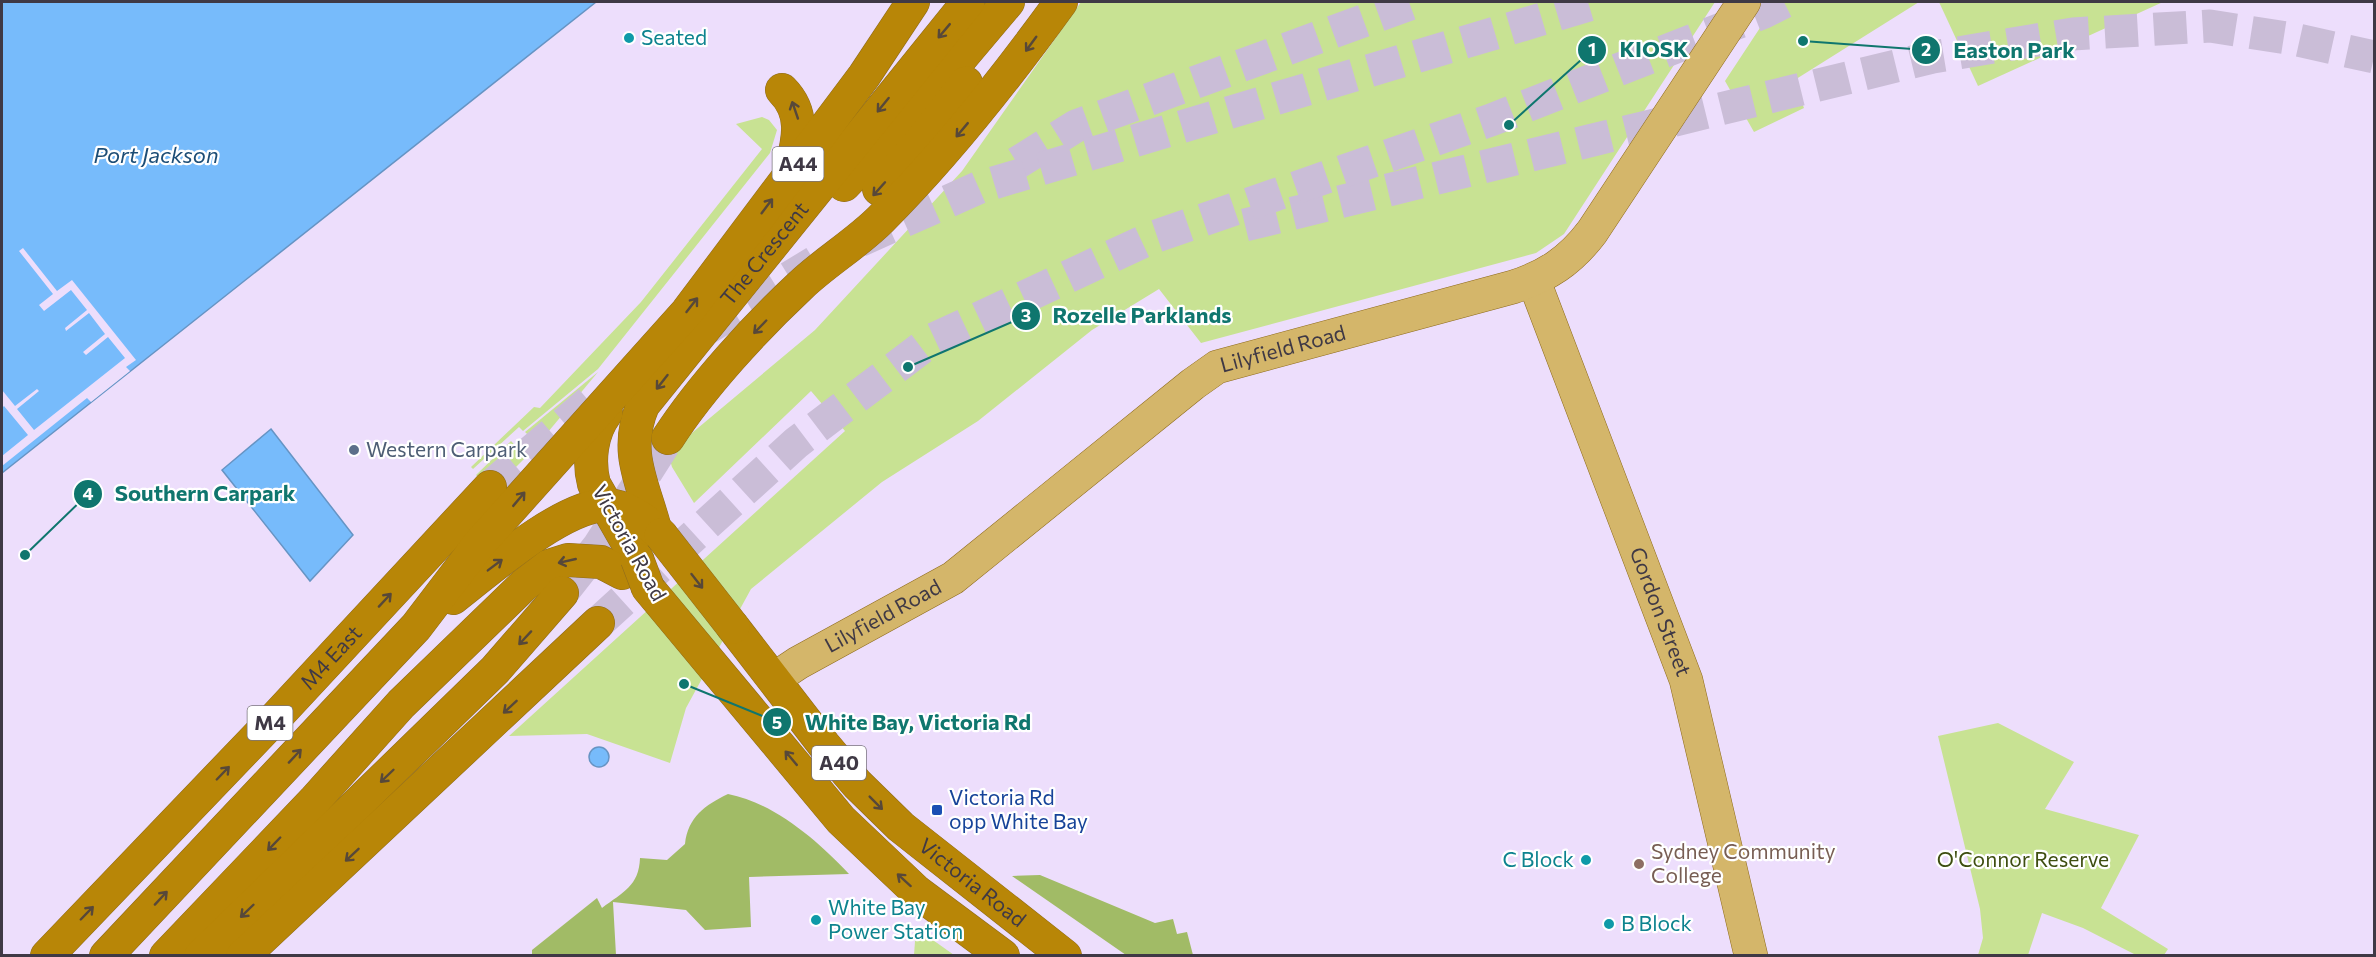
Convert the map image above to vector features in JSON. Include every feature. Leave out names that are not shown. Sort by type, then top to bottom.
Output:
[{"type":"highway","name":"The Crescent","points":[[641,366],[687,312],[864,76],[913,2]]},
{"type":"highway","name":"The Crescent","points":[[658,532],[634,458],[636,423],[643,405],[968,2]]},
{"type":"highway","points":[[752,268],[798,234],[927,98],[1008,2]]},
{"type":"highway","points":[[668,438],[738,350],[800,285],[834,240],[918,145],[985,58],[1020,2]]},
{"type":"highway","points":[[800,285],[879,221],[933,163],[1000,86],[1061,2]]},
{"type":"highway","points":[[918,145],[927,98],[920,60]]},
{"type":"highway","points":[[782,90],[798,113],[799,137],[790,175]]},
{"type":"highway","points":[[106,956],[416,627],[480,543],[641,366]]},
{"type":"highway","name":"Victoria Road","points":[[641,366],[601,419],[590,453],[594,484],[606,505],[636,573],[841,820],[917,892],[1004,956]]},
{"type":"highway","name":"M4 East","points":[[47,956],[278,715],[490,487]]},
{"type":"highway","points":[[416,627],[537,535],[567,518],[606,505],[632,514],[658,532]]},
{"type":"highway","name":"Victoria Road","points":[[658,532],[857,784],[901,827],[1065,956]]},
{"type":"highway","points":[[166,956],[314,801],[401,704],[524,585],[549,566],[568,560],[600,562],[636,573]]},
{"type":"highway","points":[[201,956],[495,670],[562,593]]},
{"type":"highway","points":[[243,956],[598,623]]},
{"type":"main road","name":"Lilyfield Road","points":[[774,679],[798,663],[953,578],[1217,367],[1534,280],[1562,265],[1577,251],[1744,2]]},
{"type":"main road","name":"Gordon Street","points":[[1534,280],[1686,680],[1751,956]]},
{"type":"green space","points":[[1081,2],[1715,2],[1564,234],[1536,253],[1201,343],[1159,289],[1092,330],[978,421],[882,482],[751,589],[686,708],[670,763],[587,734],[509,736],[845,431],[811,391],[694,503],[672,467],[668,453],[815,330],[962,171]]},
{"type":"green space","points":[[1777,2],[1919,2],[1793,81],[1804,108],[1754,132],[1725,81]]},
{"type":"green space","points":[[1939,2],[2163,2],[1978,86]]},
{"type":"green space","points":[[762,117],[769,120],[777,130],[770,153],[598,369],[523,431],[519,427],[473,469],[471,467],[534,407],[540,408],[641,302],[762,149],[736,124]]},
{"type":"green space","points":[[598,372],[538,444],[525,432]]},
{"type":"green space","points":[[511,441],[526,457],[500,483],[496,495],[476,475]]},
{"type":"green space","name":"O'Connor Reserve","points":[[1998,723],[2074,762],[2045,809],[2139,835],[2101,908],[2168,949],[2164,955],[2136,955],[2083,928],[2042,913],[2028,955],[1978,955],[1983,938],[1980,909],[1938,736]]},
{"type":"green space","points":[[728,794],[778,814],[809,836],[849,874],[749,877],[751,927],[705,930],[686,910],[613,902],[616,955],[532,955],[532,950],[597,898],[602,908],[623,893],[637,875],[640,858],[667,860],[685,844],[690,826],[699,813]]},
{"type":"green space","points":[[1040,875],[1155,923],[1173,919],[1177,934],[1187,932],[1193,955],[1126,955],[1012,876]]},
{"type":"green space","points":[[916,928],[954,955],[914,955]]},
{"type":"water","name":"Port Jackson","points":[[2,2],[596,2],[2,473]]},
{"type":"water","points":[[271,429],[353,535],[310,581],[222,470]]},
{"type":"water","points":[[595,747],[603,747],[609,753],[609,761],[603,767],[595,767],[589,761],[589,753]]},
{"type":"pier","points":[[23,248],[57,291],[72,280],[136,360],[126,367],[130,371],[91,402],[87,398],[2,466],[2,456],[28,435],[4,406],[2,408],[2,390],[15,406],[37,389],[39,391],[17,409],[34,430],[125,358],[108,337],[86,355],[83,352],[105,334],[89,313],[66,331],[65,328],[87,310],[71,290],[44,311],[39,305],[53,294],[19,251]]},
{"type":"tunnel","points":[[1017,163],[1076,126],[1415,2]]},
{"type":"tunnel","points":[[859,241],[980,187],[1599,2]]},
{"type":"tunnel","points":[[598,623],[796,443],[932,340],[1151,238],[1491,120],[1762,13],[1784,2]]},
{"type":"tunnel","points":[[1245,225],[1933,57],[2073,34],[2210,26],[2293,39],[2374,57]]},
{"type":"tunnel","points":[[706,329],[815,262]]},
{"type":"tunnel","points":[[490,487],[600,393]]},
{"type":"tunnel","points":[[562,593],[599,546],[668,438]]},
{"type":"place","name":"Seated","points":[[629,38]]},
{"type":"place","name":"Easton Park","points":[[1803,41]]},
{"type":"place","name":"KIOSK","points":[[1509,125]]},
{"type":"place","name":"Rozelle Parklands","points":[[908,367]]},
{"type":"place","name":"Western Carpark","points":[[354,450]]},
{"type":"place","name":"Southern Carpark","points":[[25,555]]},
{"type":"place","name":"White Bay, Victoria Rd","points":[[684,684]]},
{"type":"place","name":"Victoria Rd opp White Bay","points":[[937,810]]},
{"type":"place","name":"C Block","points":[[1586,860]]},
{"type":"place","name":"Sydney Community College","points":[[1639,864]]},
{"type":"place","name":"White Bay Power Station","points":[[816,920]]},
{"type":"place","name":"B Block","points":[[1609,924]]}]
